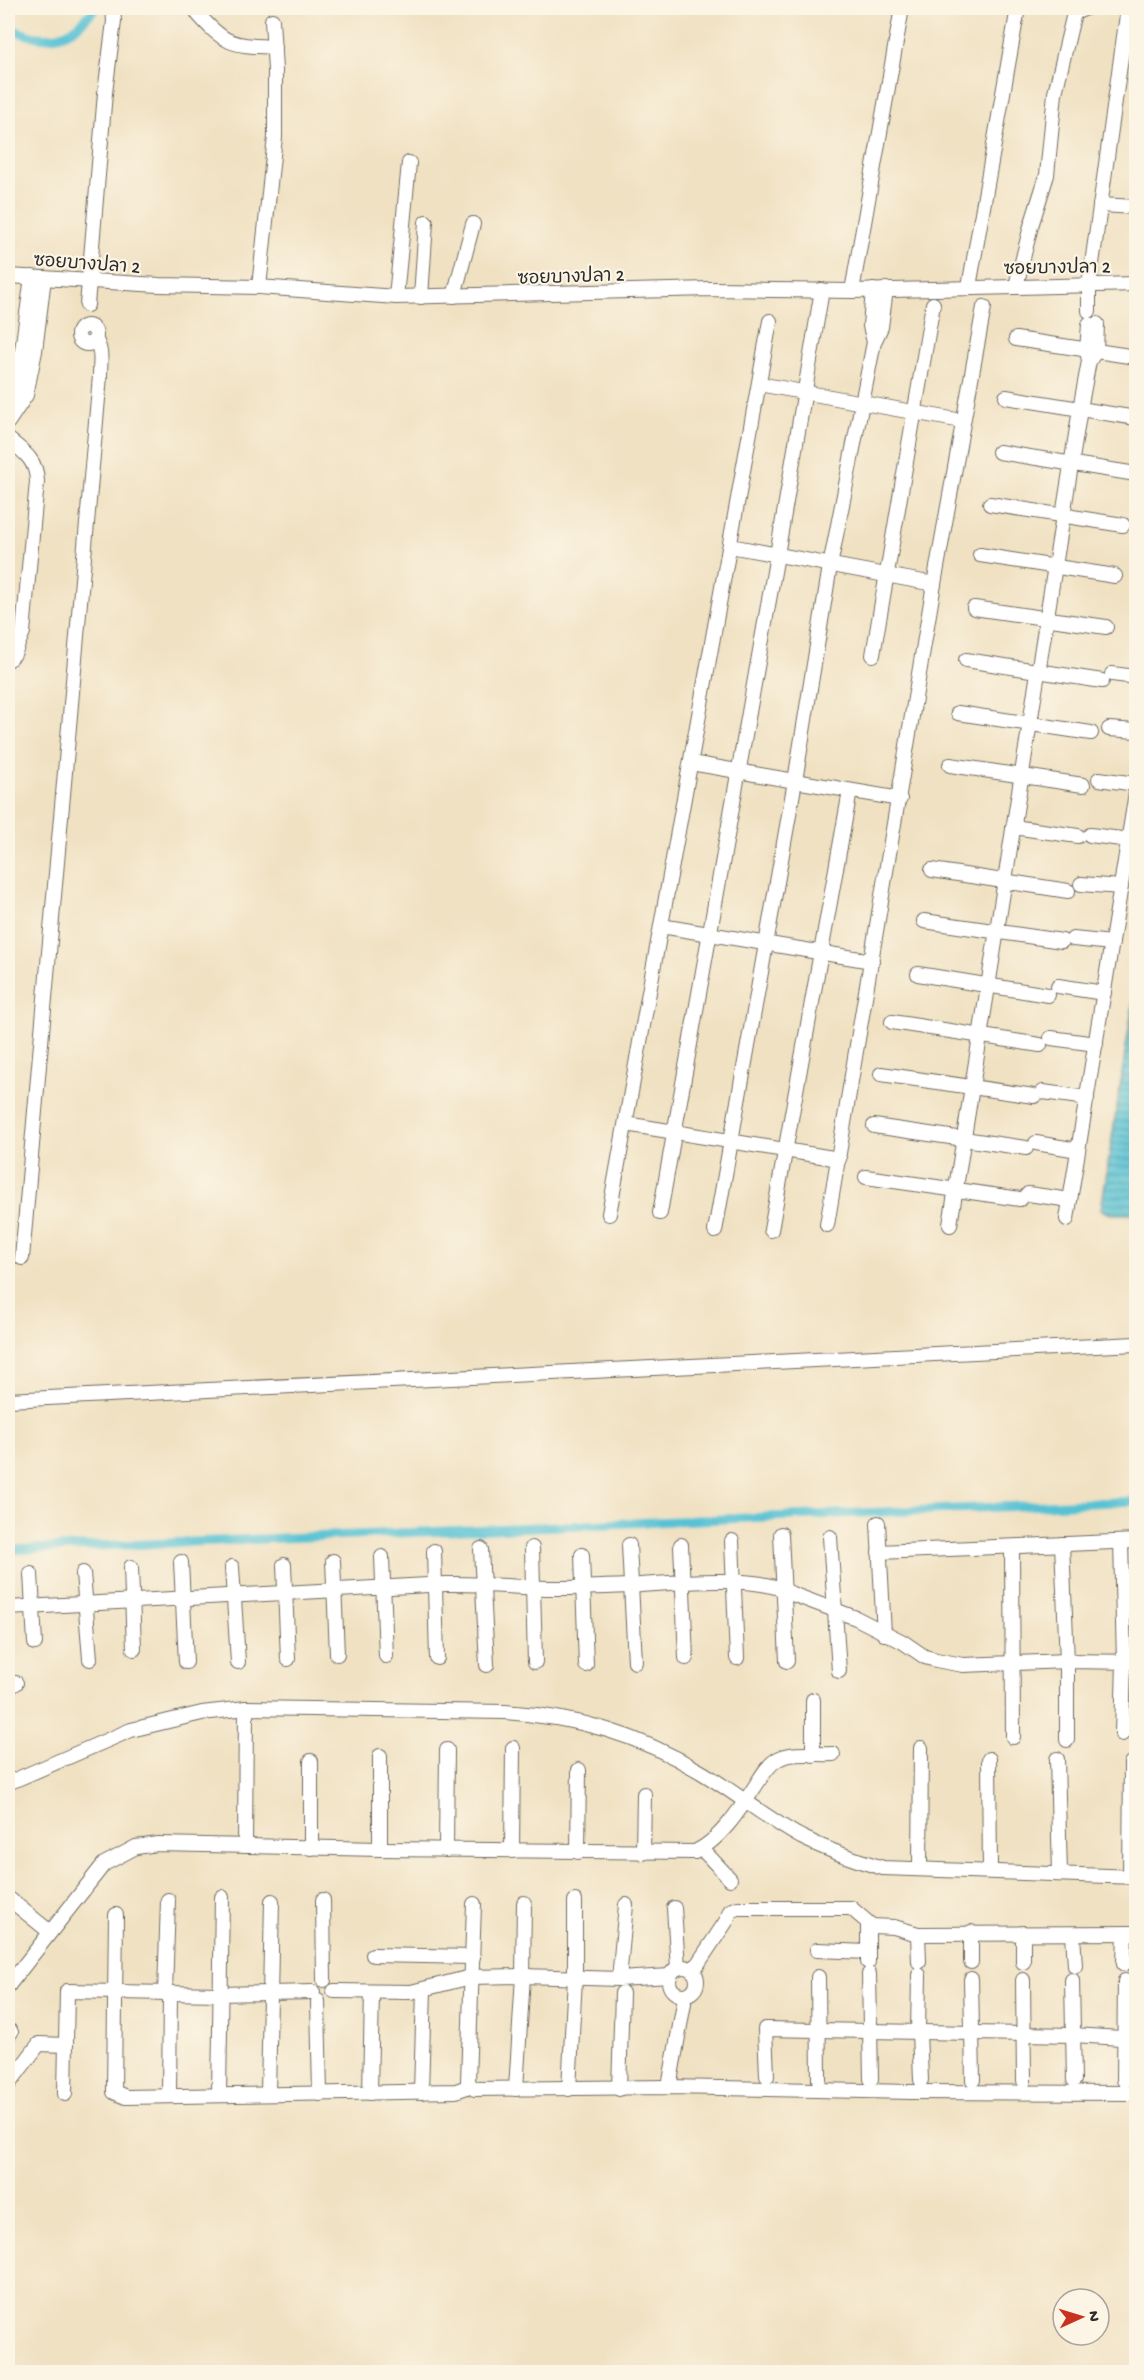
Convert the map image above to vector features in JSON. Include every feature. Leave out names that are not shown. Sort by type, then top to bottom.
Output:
[{"type":"street","points":[[852,291],[902,8]]},
{"type":"street","points":[[969,287],[1018,8]]},
{"type":"street","points":[[1016,286],[1031,225],[1047,175],[1055,93],[1070,26],[1074,13],[1086,8]]},
{"type":"street","points":[[950,1225],[1054,567],[1091,354],[1100,205],[1128,8]]},
{"type":"street","points":[[22,1258],[100,375],[100,347],[95,339],[95,331],[89,326],[86,315],[113,14]]},
{"type":"street","points":[[198,14],[222,38],[234,44],[274,47]]},
{"type":"street","points":[[259,287],[275,137],[272,20]]},
{"type":"street","points":[[396,297],[409,163]]},
{"type":"street","points":[[1100,205],[1137,207]]},
{"type":"street","points":[[421,297],[426,222]]},
{"type":"street","points":[[454,297],[473,224]]},
{"type":"street","name":"ซอยบางปลา 2","points":[[8,276],[177,286],[259,287],[396,297],[701,290],[852,291],[1137,284]]},
{"type":"street","points":[[8,422],[26,395],[38,278]]},
{"type":"street","points":[[660,1213],[822,290]]},
{"type":"street","points":[[715,1230],[795,781],[830,566],[860,404],[874,342],[881,327],[879,290]]},
{"type":"street","points":[[873,656],[933,304]]},
{"type":"street","points":[[827,1225],[900,800],[934,584],[984,307]]},
{"type":"street","points":[[609,1214],[770,321]]},
{"type":"street","points":[[1016,339],[1091,354],[1137,357]]},
{"type":"street","points":[[8,406],[29,351]]},
{"type":"street","points":[[759,384],[962,421]]},
{"type":"street","points":[[1005,397],[1137,418]]},
{"type":"street","points":[[8,439],[29,456],[37,472],[23,632],[14,654],[8,660]]},
{"type":"street","points":[[999,453],[1130,473]]},
{"type":"street","points":[[990,504],[1123,525]]},
{"type":"street","points":[[730,546],[934,584]]},
{"type":"street","points":[[980,555],[1115,576]]},
{"type":"street","points":[[974,608],[1106,627]]},
{"type":"street","points":[[966,660],[1038,671],[1107,677],[1137,677]]},
{"type":"street","points":[[958,713],[1091,733]]},
{"type":"street","points":[[1108,729],[1137,731]]},
{"type":"street","points":[[691,763],[900,800]]},
{"type":"street","points":[[950,765],[1083,785]]},
{"type":"street","points":[[1099,779],[1137,784]]},
{"type":"street","points":[[771,1230],[850,791]]},
{"type":"street","points":[[1067,1219],[1137,793]]},
{"type":"street","points":[[1013,827],[1129,840]]},
{"type":"street","points":[[932,870],[1005,881],[1074,887],[1121,887]]},
{"type":"street","points":[[924,921],[996,932],[1112,943]]},
{"type":"street","points":[[661,926],[872,962]]},
{"type":"street","points":[[918,974],[988,985],[1104,993]]},
{"type":"street","points":[[892,1022],[980,1036],[1096,1044]]},
{"type":"street","points":[[881,1074],[972,1087],[1087,1098]]},
{"type":"street","points":[[626,1124],[839,1159]]},
{"type":"street","points":[[874,1126],[963,1139],[1078,1150]]},
{"type":"street","points":[[866,1177],[955,1190],[1070,1200]]},
{"type":"street","points":[[8,1400],[1137,1344]]},
{"type":"street","points":[[878,1522],[884,1634]]},
{"type":"street","points":[[781,1533],[787,1661]]},
{"type":"street","points":[[830,1537],[839,1671]]},
{"type":"street","points":[[732,1540],[737,1658]]},
{"type":"street","points":[[879,1552],[1137,1541]]},
{"type":"street","points":[[1121,1542],[1130,1662],[1122,1734]]},
{"type":"street","points":[[1062,1544],[1067,1661],[1067,1740]]},
{"type":"street","points":[[628,1545],[635,1662]]},
{"type":"street","points":[[681,1545],[686,1658]]},
{"type":"street","points":[[1012,1547],[1013,1737]]},
{"type":"street","points":[[532,1548],[535,1662]]},
{"type":"street","points":[[481,1550],[487,1665]]},
{"type":"street","points":[[434,1551],[437,1658]]},
{"type":"street","points":[[582,1555],[586,1665]]},
{"type":"street","points":[[382,1557],[386,1656]]},
{"type":"street","points":[[333,1561],[337,1654]]},
{"type":"street","points":[[181,1562],[186,1662]]},
{"type":"street","points":[[284,1565],[288,1659]]},
{"type":"street","points":[[131,1567],[134,1649]]},
{"type":"street","points":[[232,1567],[238,1662]]},
{"type":"street","points":[[83,1573],[90,1659]]},
{"type":"street","points":[[31,1574],[35,1643]]},
{"type":"street","points":[[8,1608],[484,1583],[533,1588],[583,1588],[682,1581],[734,1582],[783,1589],[856,1618],[903,1642],[925,1657],[936,1660],[963,1665],[1014,1665],[1067,1661],[1130,1662]]},
{"type":"street","points":[[813,1700],[813,1755]]},
{"type":"street","points":[[245,1846],[246,1708]]},
{"type":"street","points":[[8,1783],[131,1730],[202,1713],[246,1708],[544,1714],[580,1721],[641,1740],[700,1771],[802,1837],[856,1861],[882,1868],[1133,1877],[1131,1763]]},
{"type":"street","points":[[512,1851],[513,1748]]},
{"type":"street","points":[[920,1868],[921,1748]]},
{"type":"street","points":[[446,1850],[447,1750]]},
{"type":"street","points":[[8,1986],[104,1864],[136,1847],[158,1844],[380,1850],[684,1853],[702,1849],[718,1835],[745,1802],[768,1767],[778,1759],[787,1756],[833,1754]]},
{"type":"street","points":[[380,1756],[380,1850]]},
{"type":"street","points":[[989,1759],[990,1871]]},
{"type":"street","points":[[1057,1759],[1060,1874]]},
{"type":"street","points":[[311,1761],[311,1848]]},
{"type":"street","points":[[578,1852],[579,1770]]},
{"type":"street","points":[[643,1853],[644,1794]]},
{"type":"street","points":[[702,1849],[730,1879]]},
{"type":"street","points":[[219,2096],[222,1897]]},
{"type":"street","points":[[8,1898],[50,1932]]},
{"type":"street","points":[[168,1900],[169,2096]]},
{"type":"street","points":[[65,2094],[67,1991],[270,1994],[315,1996],[325,2002],[332,1998],[323,1900]]},
{"type":"street","points":[[268,2094],[272,1901]]},
{"type":"street","points":[[569,2089],[575,1901]]},
{"type":"street","points":[[474,1904],[468,2082],[474,2089],[669,2087],[912,2092],[1137,2093]]},
{"type":"street","points":[[516,2089],[524,1976],[524,1904]]},
{"type":"street","points":[[618,2089],[626,1905]]},
{"type":"street","points":[[693,1971],[727,1920],[730,1911],[756,1906],[851,1908],[872,1926],[894,1927],[918,1934],[1131,1933],[1124,1964]]},
{"type":"street","points":[[329,1985],[372,1992],[411,1992],[471,1977],[524,1976],[574,1978],[621,1986],[674,1972],[684,1967],[693,1971],[697,1980],[690,1993],[682,1994],[671,1989],[674,1972],[674,1908]]},
{"type":"street","points":[[116,1915],[114,2092],[126,2097],[219,2096],[456,2091],[470,2086]]},
{"type":"street","points":[[868,1924],[871,2079]]},
{"type":"street","points":[[971,1932],[971,1962]]},
{"type":"street","points":[[1023,1933],[1023,1962]]},
{"type":"street","points":[[918,1934],[921,2080]]},
{"type":"street","points":[[1073,1934],[1075,1966]]},
{"type":"street","points":[[817,1950],[868,1963]]},
{"type":"street","points":[[373,1955],[472,1957]]},
{"type":"street","points":[[818,1977],[819,2080]]},
{"type":"street","points":[[971,1979],[973,2080]]},
{"type":"street","points":[[1023,1980],[1024,2081]]},
{"type":"street","points":[[1072,1980],[1074,2080]]},
{"type":"street","points":[[1124,2080],[1131,2039],[1125,1981]]},
{"type":"street","points":[[421,2092],[423,1990]]},
{"type":"street","points":[[370,2092],[372,1992]]},
{"type":"street","points":[[315,1996],[320,2094]]},
{"type":"street","points":[[669,2087],[684,2003]]},
{"type":"street","points":[[767,2076],[765,2029],[818,2032],[1074,2035],[1131,2039]]},
{"type":"street","points":[[8,2085],[39,2044],[66,2045]]},
{"type":"water","points":[[1136,983],[1136,1214],[1111,1214],[1101,1210]]},
{"type":"waterway","points":[[8,27],[31,36],[56,36],[75,28],[96,8]]},
{"type":"waterway","points":[[8,1550],[1136,1501]]}]
